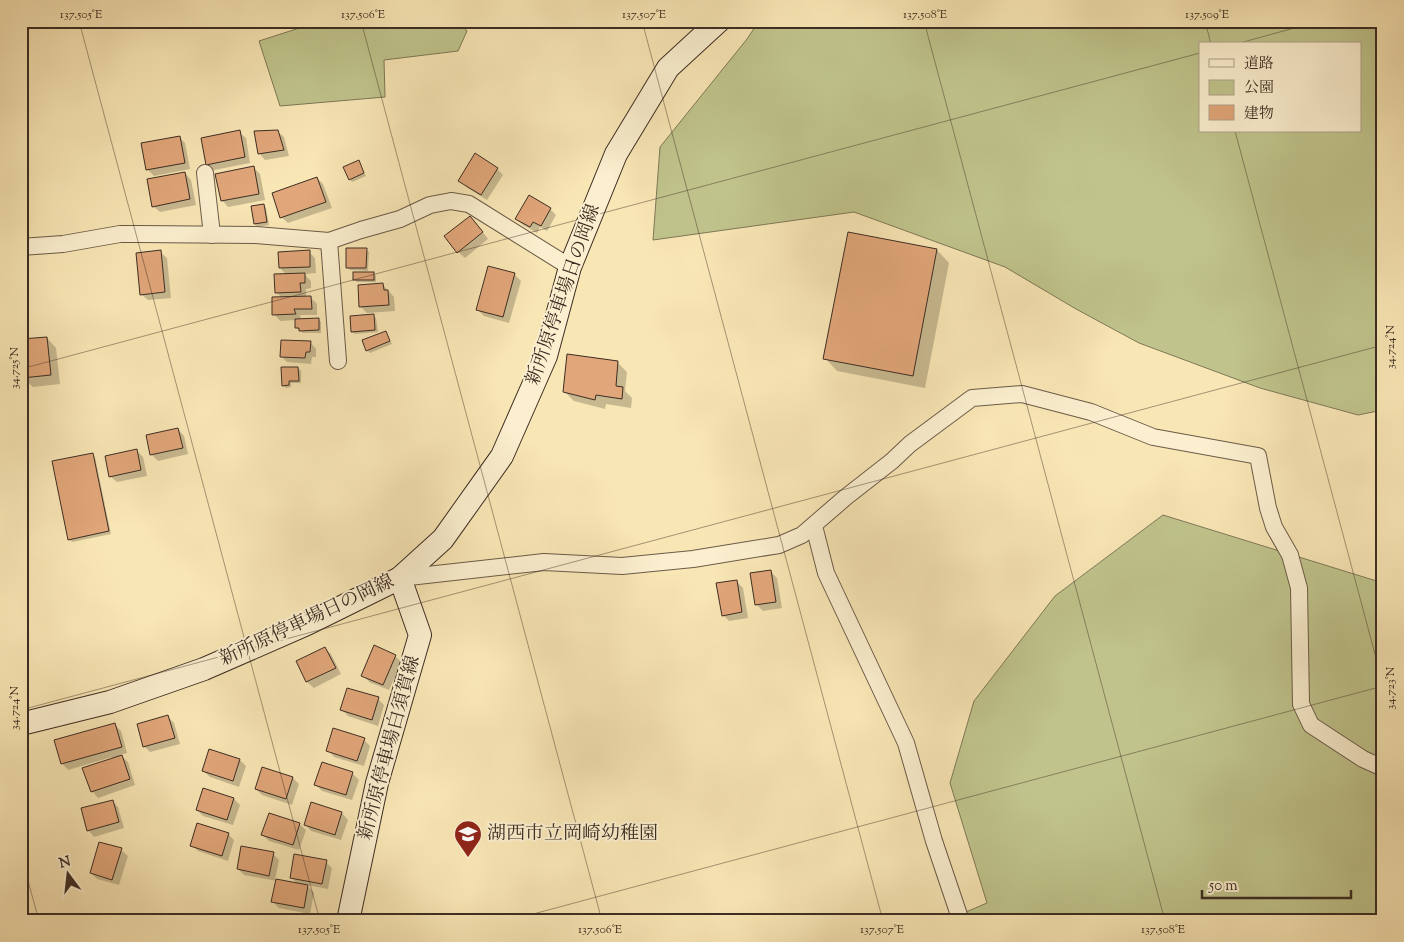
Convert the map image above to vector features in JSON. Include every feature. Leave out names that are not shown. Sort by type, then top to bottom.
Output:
[{"type":"main road","name":"新所原停車場日の岡線","points":[[21,724],[110,702],[204,669],[307,624],[400,578],[443,539],[502,456],[546,356],[570,267],[616,154],[668,68],[719,21]]},
{"type":"main road","name":"新所原停車場白須賀線","points":[[348,921],[377,782],[420,635],[400,578]]},
{"type":"street","points":[[205,174],[212,234]]},
{"type":"street","points":[[21,247],[63,244],[120,234],[256,235],[329,241],[400,219],[430,205],[451,201],[468,204],[570,267]]},
{"type":"street","points":[[329,241],[338,361]]},
{"type":"street","points":[[400,578],[544,562],[622,566],[693,559],[779,545],[802,535],[814,526],[910,444],[972,398],[1022,394],[1091,412],[1153,437],[1258,456],[1268,508],[1274,527],[1290,555],[1299,588],[1301,704],[1311,725],[1363,759],[1383,768]]},
{"type":"street","points":[[814,526],[826,573],[906,743],[934,841],[961,921]]},
{"type":"green space","points":[[321,21],[458,21],[467,31],[458,51],[384,60],[385,97],[280,106],[259,41]]},
{"type":"green space","points":[[759,21],[1383,21],[1383,410],[1358,415],[1260,388],[1139,343],[1076,309],[1005,267],[854,212],[653,240],[660,147],[747,39]]},
{"type":"green space","points":[[1163,515],[1383,583],[1383,921],[945,921],[987,903],[950,783],[974,701],[1055,596]]},
{"type":"building","points":[[240,130],[245,157],[206,165],[201,138]]},
{"type":"building","points":[[278,130],[284,150],[258,154],[254,131]]},
{"type":"building","points":[[180,136],[185,163],[146,170],[141,143]]},
{"type":"building","points":[[475,153],[498,168],[481,195],[458,181]]},
{"type":"building","points":[[359,160],[364,173],[349,180],[343,167]]},
{"type":"building","points":[[254,166],[259,194],[221,201],[215,174]]},
{"type":"building","points":[[185,172],[190,199],[152,207],[147,179]]},
{"type":"building","points":[[317,177],[326,202],[280,218],[272,193]]},
{"type":"building","points":[[529,195],[551,208],[541,226],[533,222],[530,227],[515,219]]},
{"type":"building","points":[[264,204],[267,222],[254,224],[251,206]]},
{"type":"building","points":[[470,216],[483,232],[457,253],[444,236]]},
{"type":"building","points":[[848,232],[937,249],[913,376],[823,359]]},
{"type":"building","points":[[346,248],[367,248],[366,268],[346,268]]},
{"type":"building","points":[[161,250],[165,292],[140,295],[136,253]]},
{"type":"building","points":[[310,250],[310,267],[279,268],[278,252]]},
{"type":"building","points":[[488,266],[515,273],[503,317],[476,310]]},
{"type":"building","points":[[353,272],[374,272],[374,280],[353,280]]},
{"type":"building","points":[[305,273],[305,283],[300,283],[301,292],[275,293],[274,274]]},
{"type":"building","points":[[383,283],[384,290],[388,290],[389,305],[359,307],[358,285]]},
{"type":"building","points":[[311,296],[312,309],[294,309],[296,314],[272,315],[272,297]]},
{"type":"building","points":[[374,314],[375,330],[351,332],[350,316]]},
{"type":"building","points":[[319,318],[319,330],[299,331],[299,328],[295,328],[295,319]]},
{"type":"building","points":[[386,331],[390,341],[366,351],[362,340]]},
{"type":"building","points":[[47,337],[51,375],[22,378],[21,339]]},
{"type":"building","points":[[281,340],[311,341],[310,352],[306,352],[305,358],[280,357]]},
{"type":"building","points":[[567,354],[618,361],[616,386],[623,387],[622,399],[596,395],[595,400],[563,392]]},
{"type":"building","points":[[281,367],[298,367],[299,381],[289,381],[289,385],[282,386]]},
{"type":"building","points":[[178,428],[183,448],[150,455],[146,435]]},
{"type":"building","points":[[137,449],[141,470],[109,477],[105,456]]},
{"type":"building","points":[[93,453],[109,531],[68,540],[52,461]]},
{"type":"building","points":[[771,570],[776,602],[755,605],[750,573]]},
{"type":"building","points":[[737,580],[742,612],[722,616],[716,583]]},
{"type":"building","points":[[374,645],[396,655],[383,685],[361,676]]},
{"type":"building","points":[[325,647],[336,668],[306,682],[296,661]]},
{"type":"building","points":[[347,688],[379,697],[372,720],[340,710]]},
{"type":"building","points":[[168,715],[175,738],[143,747],[137,724]]},
{"type":"building","points":[[115,723],[122,747],[61,764],[54,740]]},
{"type":"building","points":[[333,728],[365,738],[357,761],[326,751]]},
{"type":"building","points":[[209,749],[240,759],[233,781],[202,771]]},
{"type":"building","points":[[122,755],[130,779],[91,792],[82,768]]},
{"type":"building","points":[[322,762],[353,772],[346,795],[314,785]]},
{"type":"building","points":[[262,767],[293,777],[286,799],[255,789]]},
{"type":"building","points":[[203,788],[234,798],[227,820],[196,810]]},
{"type":"building","points":[[113,800],[119,822],[87,831],[81,808]]},
{"type":"building","points":[[311,802],[342,812],[335,835],[304,825]]},
{"type":"building","points":[[269,813],[300,823],[293,845],[261,835]]},
{"type":"building","points":[[197,823],[229,833],[222,856],[190,846]]},
{"type":"building","points":[[99,842],[122,848],[112,880],[90,873]]},
{"type":"building","points":[[241,846],[274,852],[269,876],[237,869]]},
{"type":"building","points":[[294,854],[327,860],[322,884],[290,878]]},
{"type":"building","points":[[276,879],[308,885],[304,908],[271,902]]},
{"type":"place","name":"湖西市立岡崎幼稚園","points":[[468,858]]}]
